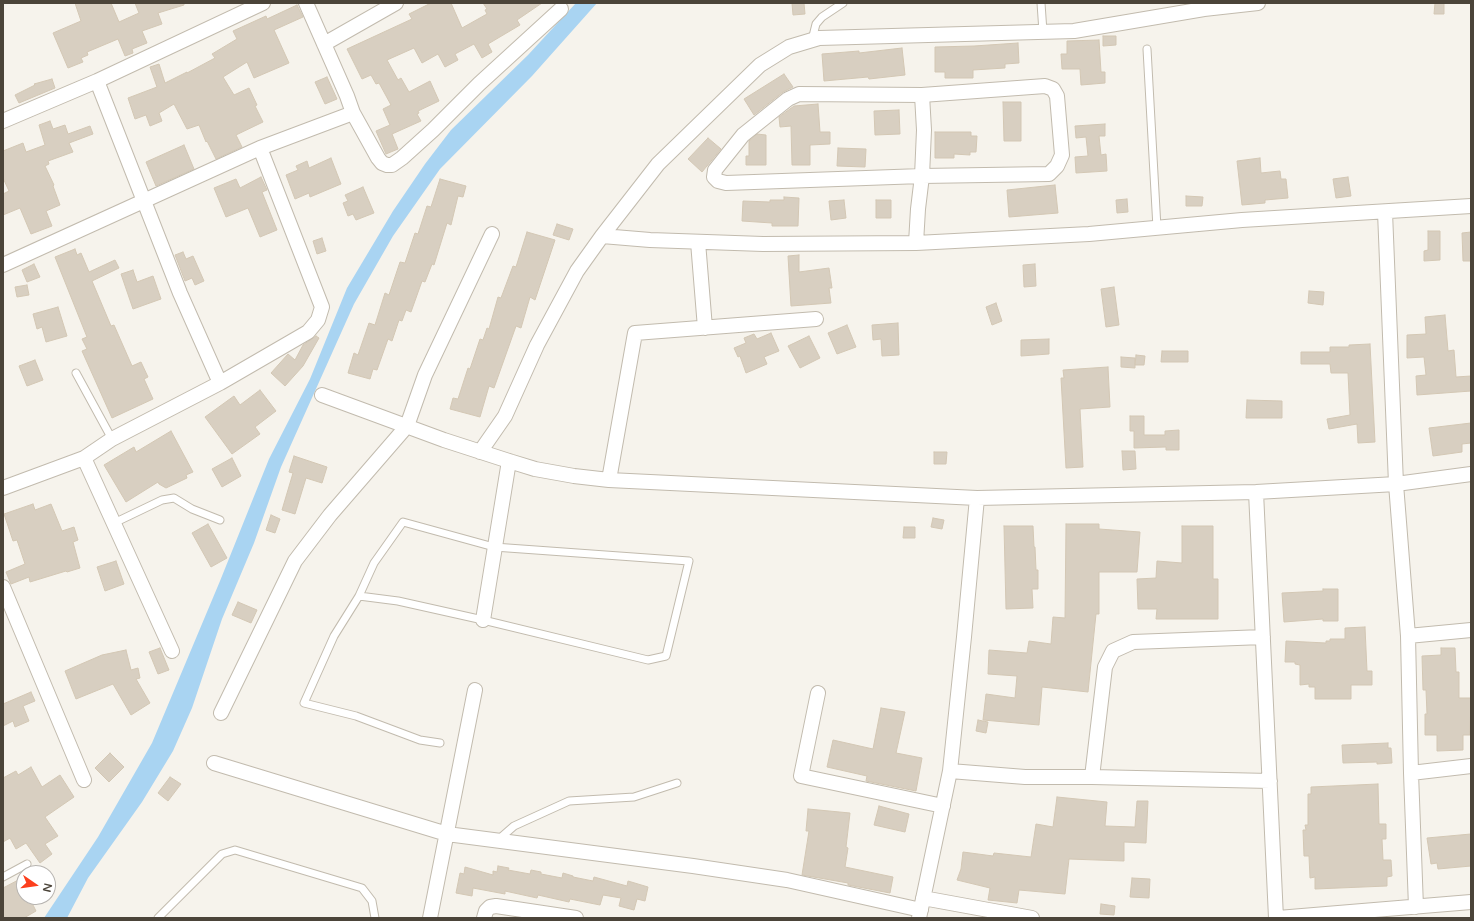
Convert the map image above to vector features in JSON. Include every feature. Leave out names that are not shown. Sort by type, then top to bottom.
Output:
[{"type":"street","points":[[3,121],[96,81],[263,3]]},
{"type":"street","points":[[306,3],[353,113],[378,158],[382,163],[387,165],[392,165],[402,158],[433,130],[479,84],[561,9]]},
{"type":"street","points":[[324,44],[396,3]]},
{"type":"street","points":[[480,452],[505,416],[537,345],[577,271],[602,236],[658,164],[760,65],[789,47],[819,38],[1074,32],[1203,6],[1258,3]]},
{"type":"street","points":[[96,81],[180,293],[220,383]]},
{"type":"street","points":[[1045,86],[1053,89],[1057,96],[1062,155],[1058,166],[1049,174],[922,176],[726,183],[718,181],[714,177],[715,170],[744,134],[788,99],[799,94],[922,95],[1045,86]]},
{"type":"street","points":[[916,243],[922,176],[924,130],[922,95]]},
{"type":"street","points":[[3,265],[260,148],[353,113]]},
{"type":"street","points":[[3,488],[84,458],[112,439],[220,383],[308,332],[318,320],[322,307],[260,148]]},
{"type":"street","points":[[602,236],[650,240],[763,244],[916,243],[1089,234],[1242,220],[1471,206]]},
{"type":"street","points":[[1385,212],[1396,484],[1408,636],[1416,907]]},
{"type":"street","points":[[221,712],[295,561],[330,515],[407,426],[425,375],[492,234]]},
{"type":"street","points":[[698,242],[705,328]]},
{"type":"street","points":[[609,480],[635,333],[816,319]]},
{"type":"street","points":[[322,395],[444,440],[509,462],[535,469],[609,480],[977,498],[1256,492],[1396,484],[1471,474]]},
{"type":"street","points":[[84,458],[172,651]]},
{"type":"street","points":[[483,620],[509,462]]},
{"type":"street","points":[[1256,492],[1277,918],[1471,902]]},
{"type":"street","points":[[921,909],[950,772],[977,498]]},
{"type":"street","points":[[3,587],[84,780]]},
{"type":"street","points":[[1408,636],[1471,630]]},
{"type":"street","points":[[1092,777],[1105,667],[1113,651],[1133,642],[1263,638]]},
{"type":"street","points":[[430,918],[475,690]]},
{"type":"street","points":[[818,693],[801,776],[942,806]]},
{"type":"street","points":[[214,763],[447,834],[787,880],[921,909],[1032,918]]},
{"type":"street","points":[[1411,773],[1471,766]]},
{"type":"street","points":[[950,772],[1025,778],[1092,777],[1270,781]]},
{"type":"street","points":[[484,918],[490,907],[496,906],[576,918]]},
{"type":"lane","points":[[812,40],[816,24],[822,17],[842,3]]},
{"type":"lane","points":[[1041,3],[1043,32]]},
{"type":"lane","points":[[1147,49],[1157,228]]},
{"type":"lane","points":[[76,373],[112,439]]},
{"type":"lane","points":[[114,523],[162,500],[174,498],[192,509],[220,520]]},
{"type":"lane","points":[[360,596],[398,601],[648,660],[666,656],[690,561],[494,547],[403,522],[374,563],[360,596],[334,636],[304,703],[356,716],[420,740],[440,743]]},
{"type":"lane","points":[[498,840],[514,826],[569,801],[634,797],[677,783]]},
{"type":"lane","points":[[158,918],[222,854],[235,850],[362,888],[372,901],[375,918]]},
{"type":"lane","points":[[3,877],[28,864]]},
{"type":"water","points":[[576,3],[597,3],[532,76],[440,169],[393,236],[354,304],[281,467],[254,543],[222,619],[192,708],[173,751],[142,802],[88,878],[67,918],[44,918],[53,905],[56,905],[56,900],[98,837],[152,743],[269,459],[310,379],[347,288],[393,211],[425,164],[451,130],[528,55]]},
{"type":"building","points":[[75,3],[111,3],[119,22],[139,13],[135,3],[184,3],[184,5],[158,13],[162,24],[142,31],[147,43],[132,49],[133,53],[125,56],[118,39],[87,52],[88,55],[81,58],[83,62],[68,68],[53,33],[81,21]]},
{"type":"building","points":[[431,3],[451,3],[462,28],[487,14],[485,10],[487,9],[483,3],[542,3],[517,20],[520,25],[488,44],[492,52],[482,58],[474,44],[455,54],[458,60],[445,67],[438,54],[422,63],[414,48],[387,60],[398,80],[401,78],[409,92],[430,81],[439,101],[418,111],[419,113],[417,114],[421,121],[392,134],[398,149],[386,154],[376,131],[390,125],[383,109],[391,105],[379,83],[376,84],[371,75],[362,79],[347,49],[412,19],[409,14]]},
{"type":"building","points":[[792,3],[804,3],[805,14],[793,15]]},
{"type":"building","points":[[1435,3],[1444,3],[1444,14],[1434,14]]},
{"type":"building","points":[[297,5],[303,17],[274,30],[289,63],[254,78],[247,62],[223,77],[234,95],[249,88],[257,105],[255,106],[263,122],[236,135],[242,147],[216,159],[207,141],[206,142],[199,125],[187,129],[174,104],[159,113],[162,121],[150,126],[146,115],[135,119],[128,98],[157,87],[150,67],[159,64],[165,83],[215,58],[212,54],[237,39],[233,31],[266,16],[267,19]]},
{"type":"building","points":[[1103,36],[1116,36],[1116,45],[1103,46]]},
{"type":"building","points":[[1099,40],[1101,72],[1105,72],[1105,83],[1081,85],[1080,69],[1062,69],[1061,54],[1067,54],[1067,41]]},
{"type":"building","points":[[1018,43],[1019,63],[1005,64],[1005,68],[973,70],[973,78],[945,78],[945,72],[935,72],[935,47]]},
{"type":"building","points":[[902,48],[905,75],[869,79],[868,77],[824,81],[822,54],[859,51],[859,53]]},
{"type":"building","points":[[784,74],[793,87],[783,92],[754,115],[744,99]]},
{"type":"building","points":[[327,77],[337,99],[325,104],[315,82]]},
{"type":"building","points":[[52,79],[55,88],[19,103],[15,95],[35,85],[34,84]]},
{"type":"building","points":[[1003,102],[1021,102],[1021,141],[1004,141]]},
{"type":"building","points":[[818,104],[820,132],[830,132],[830,144],[810,145],[810,165],[792,165],[791,126],[780,127],[779,117],[794,106]]},
{"type":"building","points":[[899,110],[900,134],[875,135],[874,111]]},
{"type":"building","points":[[50,121],[53,129],[65,125],[68,134],[90,126],[93,134],[69,143],[73,152],[48,161],[49,164],[45,166],[54,185],[53,186],[60,205],[46,211],[52,226],[31,234],[20,208],[3,215],[3,194],[9,191],[3,178],[3,151],[23,143],[26,152],[45,145],[39,125]]},
{"type":"building","points":[[1105,124],[1105,136],[1099,136],[1101,155],[1106,154],[1107,171],[1076,173],[1075,157],[1088,156],[1086,137],[1076,138],[1075,126]]},
{"type":"building","points":[[935,132],[971,132],[971,136],[977,136],[976,152],[970,152],[970,155],[954,154],[954,158],[935,158]]},
{"type":"building","points":[[757,134],[766,135],[766,165],[746,165],[746,156],[749,156],[749,141]]},
{"type":"building","points":[[708,138],[721,149],[702,172],[688,159]]},
{"type":"building","points":[[184,145],[194,169],[156,186],[146,162]]},
{"type":"building","points":[[838,148],[866,149],[865,167],[837,166]]},
{"type":"building","points":[[331,158],[341,184],[310,197],[309,193],[295,199],[286,175],[298,170],[296,166],[307,161],[309,168]]},
{"type":"building","points":[[1260,158],[1261,173],[1280,171],[1281,179],[1286,179],[1288,198],[1265,200],[1265,203],[1242,205],[1237,161]]},
{"type":"building","points":[[261,177],[267,190],[262,192],[277,230],[260,237],[248,208],[226,217],[214,188],[236,179],[240,188]]},
{"type":"building","points":[[1348,177],[1351,196],[1336,198],[1333,179]]},
{"type":"building","points":[[440,179],[466,186],[463,197],[458,196],[451,225],[447,223],[434,265],[432,264],[425,282],[422,281],[411,312],[406,310],[402,321],[399,320],[392,341],[388,339],[377,370],[373,369],[370,379],[348,373],[354,353],[358,355],[369,323],[375,325],[385,293],[389,295],[400,262],[405,263],[415,233],[418,234],[427,206],[431,207]]},
{"type":"building","points":[[1055,185],[1058,213],[1009,217],[1007,190]]},
{"type":"building","points":[[363,187],[374,213],[356,220],[353,214],[348,216],[343,203],[348,201],[345,195]]},
{"type":"building","points":[[1186,196],[1203,197],[1202,206],[1186,206]]},
{"type":"building","points":[[784,197],[799,198],[798,226],[772,226],[772,223],[742,221],[743,201],[770,202],[770,200],[784,200]]},
{"type":"building","points":[[1127,199],[1128,212],[1117,213],[1116,200]]},
{"type":"building","points":[[844,200],[846,218],[831,220],[829,201]]},
{"type":"building","points":[[876,200],[891,200],[891,218],[876,218]]},
{"type":"building","points":[[557,224],[573,229],[569,240],[553,235]]},
{"type":"building","points":[[1428,231],[1440,231],[1440,260],[1424,261],[1424,251],[1428,250]]},
{"type":"building","points":[[527,232],[555,240],[535,300],[530,297],[521,328],[516,326],[494,388],[489,386],[480,417],[450,409],[453,398],[458,399],[468,368],[470,369],[480,339],[483,340],[487,328],[489,329],[498,297],[501,298],[513,266],[516,267]]},
{"type":"building","points":[[1471,232],[1471,261],[1463,261],[1462,233]]},
{"type":"building","points":[[322,238],[326,251],[317,254],[313,241]]},
{"type":"building","points":[[75,249],[77,255],[81,253],[89,272],[115,260],[119,268],[92,281],[111,326],[114,325],[132,366],[141,362],[148,377],[144,379],[153,399],[112,418],[82,351],[87,349],[82,339],[87,337],[55,257]]},
{"type":"building","points":[[183,252],[186,259],[193,256],[204,281],[195,285],[192,278],[185,281],[175,255]]},
{"type":"building","points":[[799,255],[799,272],[829,268],[832,288],[829,288],[831,303],[791,306],[788,256]]},
{"type":"building","points":[[34,264],[40,277],[27,282],[22,270]]},
{"type":"building","points":[[1035,264],[1036,286],[1024,287],[1023,265]]},
{"type":"building","points":[[133,270],[137,282],[153,276],[161,299],[133,309],[121,274]]},
{"type":"building","points":[[27,285],[29,295],[17,297],[15,287]]},
{"type":"building","points":[[1114,287],[1119,325],[1106,327],[1101,289]]},
{"type":"building","points":[[1309,291],[1324,292],[1323,305],[1308,303]]},
{"type":"building","points":[[996,303],[1002,321],[992,325],[986,307]]},
{"type":"building","points":[[58,307],[67,336],[46,342],[42,327],[37,329],[33,314]]},
{"type":"building","points":[[1445,315],[1448,351],[1454,350],[1456,377],[1471,376],[1471,391],[1417,395],[1416,376],[1426,375],[1424,357],[1407,358],[1407,335],[1426,334],[1425,317]]},
{"type":"building","points":[[898,323],[899,355],[882,356],[881,339],[873,340],[872,325]]},
{"type":"building","points":[[847,325],[856,347],[837,354],[828,333]]},
{"type":"building","points":[[771,333],[779,351],[764,357],[767,364],[746,373],[740,356],[738,357],[734,348],[746,343],[744,338],[754,334],[757,339]]},
{"type":"building","points":[[316,336],[319,338],[303,366],[285,386],[271,373],[288,354],[295,360],[303,345]]},
{"type":"building","points":[[809,336],[820,358],[800,368],[788,346]]},
{"type":"building","points":[[1049,339],[1049,354],[1021,356],[1021,340]]},
{"type":"building","points":[[1370,344],[1375,442],[1358,443],[1357,424],[1329,429],[1327,419],[1350,415],[1348,373],[1331,373],[1330,364],[1301,364],[1301,352],[1330,352],[1330,347],[1349,347],[1349,345]]},
{"type":"building","points":[[1162,351],[1188,351],[1188,362],[1161,362]]},
{"type":"building","points":[[1136,355],[1145,356],[1144,365],[1135,365]]},
{"type":"building","points":[[1121,357],[1135,358],[1135,368],[1121,367]]},
{"type":"building","points":[[35,360],[43,380],[27,386],[19,366]]},
{"type":"building","points":[[1108,367],[1110,407],[1080,409],[1083,467],[1066,468],[1061,378],[1064,378],[1063,370]]},
{"type":"building","points":[[260,390],[276,411],[255,427],[260,434],[232,454],[205,417],[234,396],[240,405]]},
{"type":"building","points":[[1247,400],[1282,401],[1282,418],[1246,418]]},
{"type":"building","points":[[1130,416],[1144,416],[1144,435],[1165,435],[1165,431],[1179,430],[1179,450],[1166,450],[1166,447],[1134,448],[1134,431],[1130,431]]},
{"type":"building","points":[[1471,423],[1471,443],[1462,444],[1462,452],[1433,456],[1429,428]]},
{"type":"building","points":[[171,431],[193,472],[186,475],[187,478],[166,488],[158,482],[126,502],[104,465],[134,447],[136,452]]},
{"type":"building","points":[[1122,451],[1135,451],[1136,469],[1123,470]]},
{"type":"building","points":[[934,452],[947,452],[946,464],[934,464]]},
{"type":"building","points":[[294,456],[327,467],[322,483],[306,478],[295,514],[282,510],[293,473],[289,472]]},
{"type":"building","points":[[232,458],[241,476],[222,487],[212,469]]},
{"type":"building","points":[[33,504],[35,510],[51,504],[62,531],[74,527],[78,540],[73,542],[80,568],[30,582],[29,577],[11,584],[6,572],[25,564],[17,540],[13,541],[4,514]]},
{"type":"building","points":[[271,515],[280,519],[275,533],[266,530]]},
{"type":"building","points":[[933,518],[944,520],[942,529],[931,527]]},
{"type":"building","points":[[208,524],[227,558],[211,567],[192,533]]},
{"type":"building","points":[[1066,524],[1099,524],[1099,529],[1140,532],[1137,572],[1099,572],[1099,614],[1096,614],[1088,692],[1042,687],[1039,725],[983,720],[986,694],[1015,698],[1017,676],[988,674],[989,650],[1027,653],[1029,641],[1051,644],[1053,617],[1065,618]]},
{"type":"building","points":[[1004,526],[1033,526],[1036,570],[1038,570],[1038,589],[1032,589],[1033,608],[1006,609]]},
{"type":"building","points":[[1182,526],[1213,526],[1213,579],[1218,579],[1218,619],[1156,619],[1157,609],[1138,609],[1137,579],[1156,578],[1157,561],[1182,563]]},
{"type":"building","points":[[904,527],[915,527],[915,538],[903,538]]},
{"type":"building","points":[[116,561],[124,584],[105,591],[97,567]]},
{"type":"building","points":[[1323,589],[1338,589],[1338,621],[1323,621],[1323,619],[1284,622],[1282,593],[1323,591]]},
{"type":"building","points":[[238,602],[257,610],[251,623],[232,615]]},
{"type":"building","points":[[1365,627],[1367,671],[1372,671],[1372,685],[1351,685],[1351,699],[1315,699],[1315,687],[1309,687],[1309,684],[1300,685],[1300,665],[1295,664],[1295,662],[1285,662],[1286,641],[1326,643],[1326,641],[1330,641],[1330,639],[1345,639],[1345,628]]},
{"type":"building","points":[[160,648],[169,670],[158,674],[149,652]]},
{"type":"building","points":[[1441,648],[1455,648],[1456,672],[1459,672],[1459,698],[1471,698],[1470,735],[1463,735],[1463,750],[1437,751],[1437,735],[1425,735],[1425,714],[1427,714],[1426,690],[1423,690],[1422,656],[1441,655]]},
{"type":"building","points":[[126,650],[131,670],[138,668],[140,678],[136,679],[150,703],[131,715],[113,684],[76,699],[65,671],[102,655]]},
{"type":"building","points":[[31,692],[35,701],[23,706],[29,721],[15,727],[13,721],[3,726],[3,704]]},
{"type":"building","points":[[881,708],[905,712],[896,753],[922,758],[916,791],[866,781],[867,776],[827,767],[833,740],[873,749]]},
{"type":"building","points":[[978,720],[988,722],[986,733],[976,731]]},
{"type":"building","points":[[1388,743],[1388,748],[1391,748],[1392,763],[1343,763],[1342,745]]},
{"type":"building","points":[[110,753],[124,767],[109,782],[95,768]]},
{"type":"building","points":[[31,767],[42,787],[60,775],[74,797],[45,817],[58,836],[45,844],[52,854],[40,863],[26,843],[16,849],[10,838],[3,842],[3,778],[16,771],[18,775]]},
{"type":"building","points":[[170,777],[181,784],[168,801],[158,793]]},
{"type":"building","points":[[1378,784],[1379,824],[1386,824],[1386,839],[1382,839],[1383,860],[1391,860],[1392,876],[1387,877],[1387,886],[1315,889],[1315,877],[1310,878],[1309,856],[1304,856],[1303,830],[1306,830],[1305,825],[1308,825],[1308,794],[1311,794],[1311,787]]},
{"type":"building","points":[[1057,797],[1107,802],[1105,826],[1135,827],[1137,801],[1148,801],[1146,843],[1124,842],[1124,861],[1069,859],[1065,894],[1019,890],[1017,903],[988,900],[990,888],[957,880],[961,869],[963,852],[993,856],[994,853],[1031,857],[1036,824],[1053,827]]},
{"type":"building","points":[[879,806],[909,814],[905,832],[874,825]]},
{"type":"building","points":[[808,809],[850,813],[846,847],[848,848],[845,867],[893,877],[890,893],[848,885],[848,883],[802,875],[809,831],[806,831]]},
{"type":"building","points":[[1471,834],[1471,866],[1438,869],[1437,863],[1431,864],[1427,838]]},
{"type":"building","points":[[498,866],[509,868],[508,870],[530,874],[531,870],[541,872],[541,874],[562,878],[563,873],[573,877],[593,881],[594,877],[627,886],[628,881],[648,887],[645,901],[637,899],[634,910],[619,906],[621,898],[603,895],[600,905],[570,899],[569,902],[538,895],[537,898],[505,891],[505,894],[473,888],[472,896],[456,893],[460,873],[464,874],[465,867],[493,875],[493,871],[497,872]]},
{"type":"building","points":[[1132,878],[1150,879],[1149,898],[1130,897]]},
{"type":"building","points":[[16,881],[16,905],[33,905],[36,911],[24,918],[3,918],[3,888]]},
{"type":"building","points":[[1101,904],[1115,906],[1114,915],[1100,914]]}]
